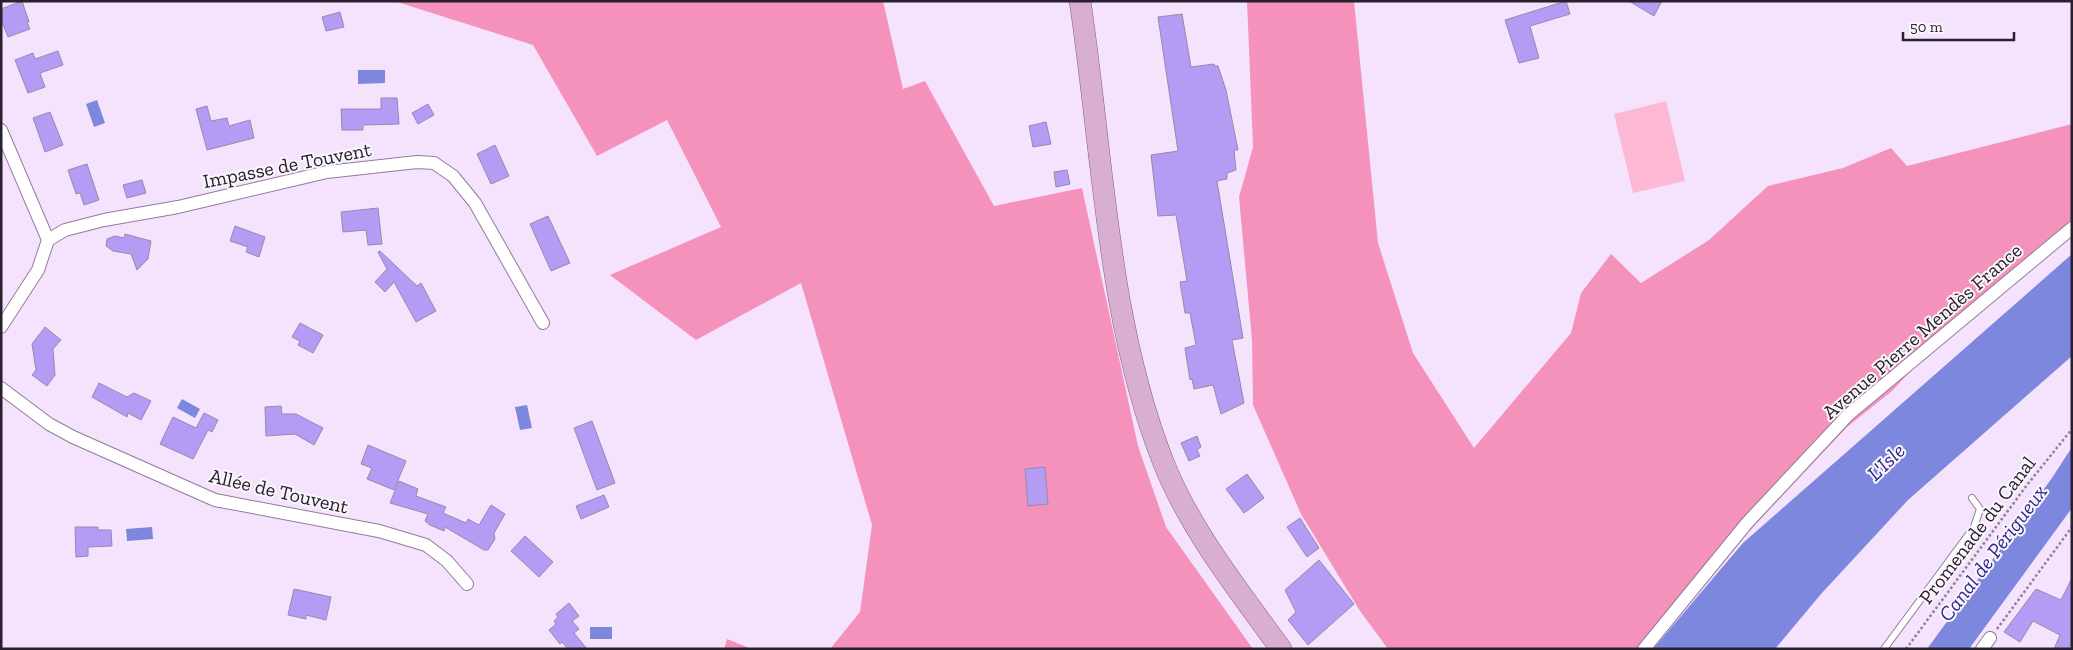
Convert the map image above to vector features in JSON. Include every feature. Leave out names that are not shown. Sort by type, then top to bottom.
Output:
[{"type":"main road","points":[[1080,1],[1118,287],[1128,347],[1140,394],[1164,465],[1188,512],[1220,564],[1281,649]]},
{"type":"street","points":[[1,130],[48,240],[38,270],[1,327]]},
{"type":"street","name":"Impasse de Touvent","points":[[48,240],[65,230],[104,220],[178,207],[327,172],[417,162],[434,163],[453,176],[475,203],[542,323]]},
{"type":"street","name":"Avenue Pierre Mendès France","points":[[1644,649],[1747,523],[1848,415],[2072,228]]},
{"type":"street","name":"Allée de Touvent","points":[[1,388],[49,424],[73,437],[214,500],[379,531],[426,545],[447,561],[467,584]]},
{"type":"street","points":[[1982,649],[1990,638]]},
{"type":"lane","points":[[1884,649],[1978,519],[1980,509],[1972,498]]},
{"type":"path","name":"Promenade du Canal","points":[[1906,649],[2027,485],[2072,429]]},
{"type":"path","points":[[1990,638],[2072,527]]},
{"type":"shaded area","points":[[394,1],[883,1],[903,89],[925,81],[994,206],[1082,188],[1138,446],[1166,527],[1253,649],[830,649],[860,612],[872,525],[801,283],[696,340],[610,275],[721,227],[667,120],[597,156],[533,45]]},
{"type":"shaded area","points":[[1247,1],[1354,1],[1378,243],[1413,353],[1474,448],[1571,333],[1581,293],[1611,254],[1641,283],[1709,240],[1768,186],[1843,168],[1891,148],[1907,166],[2072,124],[2072,231],[1938,342],[1892,391],[1847,427],[1722,560],[1703,587],[1652,649],[1388,649],[1360,611],[1301,514],[1253,405],[1252,340],[1239,197],[1253,147]]},
{"type":"shaded area","points":[[1666,101],[1685,181],[1633,193],[1614,114]]},
{"type":"shaded area","points":[[727,639],[752,649],[724,649]]},
{"type":"water","points":[[358,70],[385,70],[385,83],[358,84]]},
{"type":"water","points":[[97,100],[105,123],[94,127],[86,104]]},
{"type":"water","name":"L'Isle","points":[[2072,254],[2072,356],[1908,500],[1821,594],[1775,649],[1653,649],[1743,543]]},
{"type":"water","points":[[182,399],[200,409],[195,418],[177,408]]},
{"type":"water","points":[[527,405],[532,428],[520,430],[515,407]]},
{"type":"water","points":[[2072,447],[2072,508],[1969,649],[1927,649],[2052,478]]},
{"type":"water","points":[[152,527],[153,539],[127,541],[126,529]]},
{"type":"water","points":[[590,627],[612,627],[612,639],[590,639]]},
{"type":"building","points":[[22,1],[30,29],[8,37],[1,20],[1,9]]},
{"type":"building","points":[[1566,1],[1570,14],[1530,26],[1539,58],[1519,63],[1505,20]]},
{"type":"building","points":[[1629,1],[1662,1],[1654,16]]},
{"type":"building","points":[[340,12],[344,27],[326,31],[322,17]]},
{"type":"building","points":[[1182,14],[1191,67],[1214,64],[1218,66],[1226,90],[1238,150],[1234,150],[1236,170],[1227,173],[1227,179],[1217,181],[1243,338],[1232,340],[1244,403],[1221,414],[1213,385],[1194,389],[1192,379],[1190,380],[1185,348],[1196,345],[1190,313],[1185,313],[1180,282],[1187,281],[1176,215],[1158,216],[1151,155],[1178,151],[1158,17]]},
{"type":"building","points":[[58,51],[63,65],[40,73],[45,87],[28,93],[15,60],[33,53],[35,59]]},
{"type":"building","points":[[381,98],[397,98],[399,124],[363,125],[363,130],[342,130],[341,109],[381,109]]},
{"type":"building","points":[[428,104],[434,115],[418,124],[412,113]]},
{"type":"building","points":[[207,106],[211,121],[227,118],[229,126],[250,120],[254,138],[207,150],[196,109]]},
{"type":"building","points":[[50,112],[63,145],[45,152],[33,118]]},
{"type":"building","points":[[1046,122],[1051,144],[1033,147],[1029,126]]},
{"type":"building","points":[[495,145],[509,176],[491,184],[477,154]]},
{"type":"building","points":[[87,164],[99,200],[84,205],[80,193],[76,194],[68,170]]},
{"type":"building","points":[[1067,170],[1070,184],[1056,187],[1054,172]]},
{"type":"building","points":[[142,180],[146,193],[127,198],[123,185]]},
{"type":"building","points":[[378,208],[382,244],[368,245],[366,230],[343,232],[341,212]]},
{"type":"building","points":[[548,216],[570,263],[551,271],[530,224]]},
{"type":"building","points":[[235,226],[265,237],[259,257],[246,252],[248,247],[230,241]]},
{"type":"building","points":[[125,234],[151,241],[148,259],[137,270],[131,254],[113,251],[106,246],[107,239],[115,236],[124,238]]},
{"type":"building","points":[[380,251],[417,286],[421,283],[436,311],[416,322],[394,282],[385,292],[375,282],[387,269],[378,252]]},
{"type":"building","points":[[300,323],[323,335],[313,353],[298,345],[300,341],[292,337]]},
{"type":"building","points":[[45,327],[61,340],[53,349],[55,375],[47,386],[32,375],[36,370],[32,344]]},
{"type":"building","points":[[99,383],[127,397],[134,393],[151,401],[141,420],[128,413],[127,417],[92,397]]},
{"type":"building","points":[[281,406],[282,414],[296,414],[323,428],[314,445],[295,434],[266,436],[265,407]]},
{"type":"building","points":[[204,413],[218,420],[212,432],[208,430],[193,459],[160,444],[173,417],[196,428]]},
{"type":"building","points":[[592,421],[615,483],[597,490],[574,428]]},
{"type":"building","points":[[1197,436],[1201,447],[1197,450],[1200,456],[1189,461],[1181,443]]},
{"type":"building","points":[[368,445],[406,461],[394,490],[367,479],[372,468],[361,464]]},
{"type":"building","points":[[1045,467],[1048,504],[1028,506],[1025,469]]},
{"type":"building","points":[[1247,474],[1264,498],[1244,513],[1226,489]]},
{"type":"building","points":[[399,481],[418,489],[416,496],[446,507],[443,513],[466,523],[468,519],[479,525],[491,505],[505,514],[494,533],[495,539],[488,550],[484,550],[445,527],[444,531],[430,525],[425,521],[428,514],[390,503]]},
{"type":"building","points":[[604,495],[609,507],[581,519],[576,506]]},
{"type":"building","points":[[1300,518],[1319,548],[1307,557],[1287,527]]},
{"type":"building","points":[[75,527],[98,527],[98,530],[111,530],[112,546],[88,547],[88,556],[76,557]]},
{"type":"building","points":[[525,536],[553,562],[539,577],[511,551]]},
{"type":"building","points":[[1319,560],[1354,604],[1308,645],[1288,620],[1296,612],[1285,590]]},
{"type":"building","points":[[2072,578],[2072,642],[2068,649],[2054,649],[2060,635],[2033,621],[2020,642],[2004,632],[2036,589],[2061,600]]},
{"type":"building","points":[[294,589],[331,597],[326,620],[306,615],[306,619],[288,615]]},
{"type":"building","points":[[569,603],[579,616],[572,621],[579,629],[574,633],[587,649],[568,649],[562,642],[560,644],[549,630],[556,624],[554,621],[558,617],[556,614]]},
{"type":"water label","name":"Canal de Périgueux","points":[[1993,553]]}]
